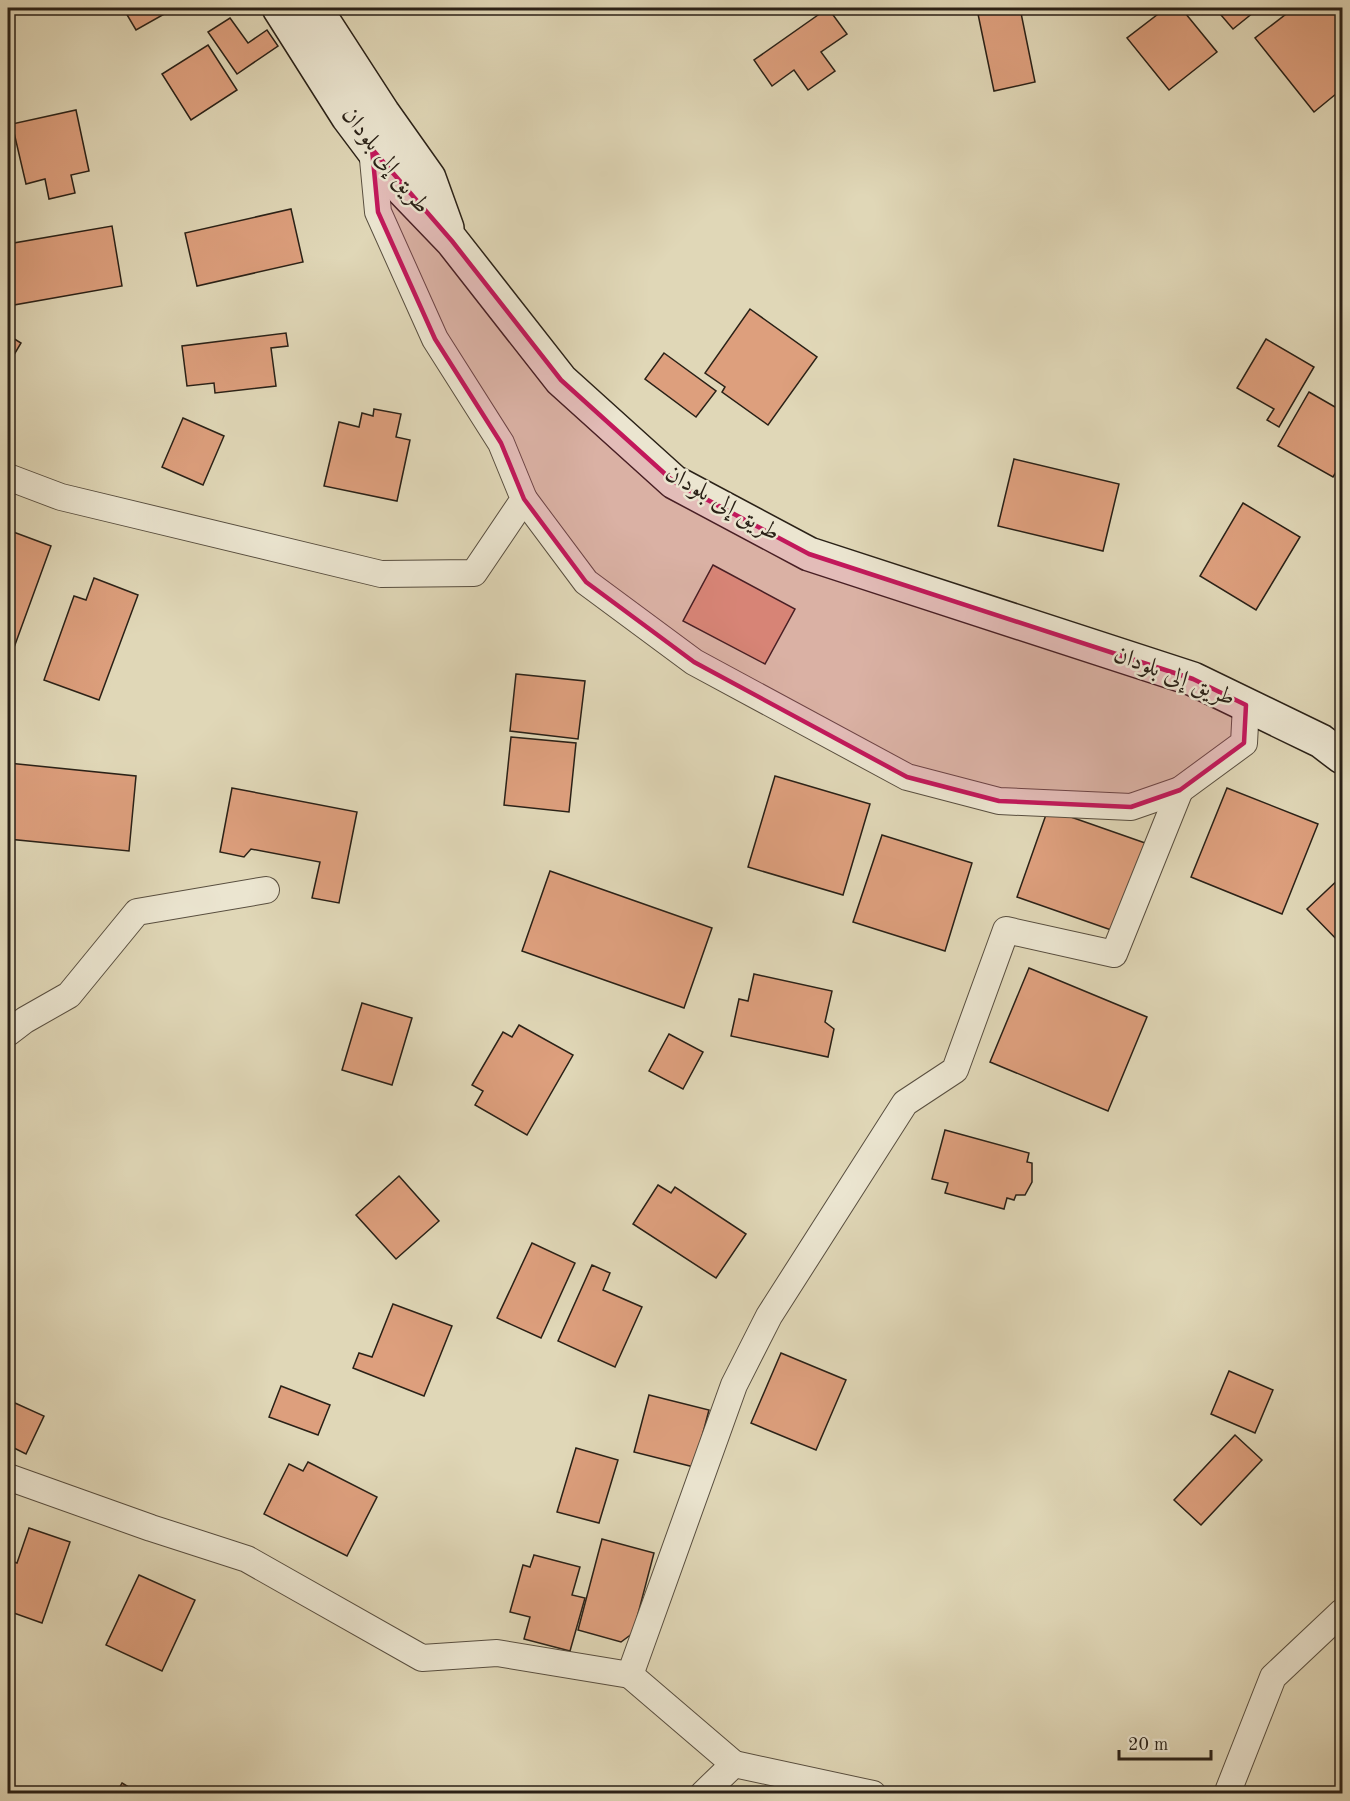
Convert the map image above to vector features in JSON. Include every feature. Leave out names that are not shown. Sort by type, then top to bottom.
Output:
[{"type":"main road","name":"طريق إلى بلودان","points":[[279,8],[348,117],[403,190],[452,241],[561,380],[674,482],[809,554],[1193,679],[1320,741],[1342,757]]},
{"type":"main road","points":[[315,8],[382,113],[429,178],[452,241]]},
{"type":"street","points":[[372,149],[378,212],[435,339],[501,443],[524,499],[586,582],[694,662],[907,777],[999,801],[1131,807],[1180,790],[1244,743],[1246,705]]},
{"type":"street","points":[[8,477],[61,497],[381,574],[474,573],[524,499]]},
{"type":"street","points":[[630,1675],[734,1385],[744,1365],[769,1316],[905,1103],[955,1070],[1006,930],[1114,954],[1180,790]]},
{"type":"street","points":[[8,1032],[69,995],[137,912],[266,890]]},
{"type":"street","points":[[8,1477],[151,1528],[247,1559],[422,1658],[497,1653],[630,1675],[734,1764],[873,1794]]},
{"type":"street","points":[[1227,1794],[1273,1677],[1342,1612]]},
{"type":"street","points":[[703,1794],[734,1764]]},
{"type":"highlighted area","points":[[372,149],[452,241],[561,380],[674,482],[809,554],[1193,679],[1246,705],[1244,743],[1180,790],[1131,807],[999,801],[907,777],[694,662],[586,582],[524,499],[501,443],[435,339],[378,212]]},
{"type":"building","points":[[123,8],[175,8],[136,30]]},
{"type":"building","points":[[828,8],[847,34],[821,52],[835,71],[808,90],[794,70],[772,86],[754,60]]},
{"type":"building","points":[[1020,8],[1035,82],[994,91],[978,14]]},
{"type":"building","points":[[1166,8],[1181,8],[1217,52],[1169,90],[1127,38]]},
{"type":"building","points":[[1215,8],[1259,8],[1233,29]]},
{"type":"building","points":[[1294,8],[1331,8],[1342,20],[1337,31],[1342,37],[1342,89],[1314,112],[1255,38]]},
{"type":"building","points":[[230,18],[248,43],[267,30],[278,46],[237,74],[208,32]]},
{"type":"building","points":[[208,45],[237,90],[191,120],[162,74]]},
{"type":"building","points":[[76,110],[89,171],[71,175],[75,193],[49,199],[45,179],[26,184],[12,124]]},
{"type":"building","points":[[291,209],[303,262],[197,286],[185,233]]},
{"type":"building","points":[[112,226],[122,286],[8,306],[8,244]]},
{"type":"building","points":[[750,309],[817,357],[768,425],[722,392],[725,387],[705,373]]},
{"type":"building","points":[[286,333],[288,346],[271,348],[276,386],[215,393],[214,383],[187,386],[182,346]]},
{"type":"building","points":[[8,335],[21,343],[8,365]]},
{"type":"building","points":[[1266,339],[1314,367],[1279,427],[1267,420],[1274,409],[1237,388]]},
{"type":"building","points":[[664,353],[716,391],[696,417],[645,379]]},
{"type":"building","points":[[1309,392],[1342,411],[1342,461],[1333,477],[1278,446]]},
{"type":"building","points":[[374,409],[401,414],[396,437],[410,440],[397,501],[324,486],[339,422],[359,427],[362,413],[373,416]]},
{"type":"building","points":[[183,418],[224,436],[203,485],[162,467]]},
{"type":"building","points":[[1014,459],[1119,484],[1103,551],[998,526]]},
{"type":"building","points":[[1243,503],[1300,537],[1256,610],[1200,576]]},
{"type":"building","points":[[8,530],[51,546],[8,664]]},
{"type":"building","points":[[713,565],[795,609],[765,664],[683,621]]},
{"type":"building","points":[[94,578],[138,595],[99,700],[44,680],[74,596],[86,600]]},
{"type":"building","points":[[516,674],[585,681],[578,739],[510,731]]},
{"type":"building","points":[[511,737],[576,743],[569,812],[504,805]]},
{"type":"building","points":[[8,763],[136,776],[129,851],[8,839]]},
{"type":"building","points":[[775,776],[870,804],[843,895],[748,867]]},
{"type":"building","points":[[232,788],[357,812],[339,903],[312,898],[320,862],[251,849],[244,857],[220,852]]},
{"type":"building","points":[[1227,788],[1318,824],[1282,914],[1191,877]]},
{"type":"building","points":[[1048,809],[1148,844],[1117,932],[1017,897]]},
{"type":"building","points":[[882,835],[972,863],[945,951],[853,922]]},
{"type":"building","points":[[550,871],[712,928],[684,1008],[522,951]]},
{"type":"building","points":[[1342,876],[1342,945],[1307,909]]},
{"type":"building","points":[[1029,968],[1147,1017],[1108,1111],[990,1062]]},
{"type":"building","points":[[754,974],[832,991],[825,1022],[834,1029],[828,1057],[731,1036],[739,999],[748,1001]]},
{"type":"building","points":[[362,1003],[412,1018],[392,1085],[342,1070]]},
{"type":"building","points":[[519,1025],[573,1055],[527,1135],[475,1105],[483,1091],[472,1085],[503,1032],[512,1037]]},
{"type":"building","points":[[669,1034],[703,1052],[683,1089],[649,1071]]},
{"type":"building","points":[[945,1130],[1029,1153],[1027,1162],[1032,1163],[1032,1182],[1025,1195],[1016,1195],[1014,1200],[1007,1198],[1004,1209],[945,1193],[948,1183],[932,1179]]},
{"type":"building","points":[[399,1176],[439,1221],[396,1259],[356,1215]]},
{"type":"building","points":[[658,1185],[671,1193],[675,1187],[746,1234],[716,1278],[633,1224]]},
{"type":"building","points":[[532,1243],[575,1263],[541,1338],[497,1318]]},
{"type":"building","points":[[592,1265],[610,1273],[603,1290],[642,1307],[615,1367],[558,1341]]},
{"type":"building","points":[[393,1304],[452,1326],[424,1396],[353,1368],[359,1353],[372,1357]]},
{"type":"building","points":[[781,1353],[846,1380],[816,1450],[751,1423]]},
{"type":"building","points":[[1229,1371],[1273,1390],[1255,1433],[1211,1414]]},
{"type":"building","points":[[281,1386],[330,1405],[318,1435],[269,1417]]},
{"type":"building","points":[[649,1395],[709,1410],[694,1467],[634,1452]]},
{"type":"building","points":[[15,1403],[44,1416],[26,1454],[8,1445],[8,1419]]},
{"type":"building","points":[[1235,1435],[1262,1460],[1201,1525],[1174,1500]]},
{"type":"building","points":[[576,1448],[618,1460],[599,1523],[557,1512]]},
{"type":"building","points":[[308,1462],[377,1497],[347,1556],[264,1514],[289,1464],[303,1471]]},
{"type":"building","points":[[29,1528],[70,1542],[42,1623],[8,1611],[8,1560],[17,1563]]},
{"type":"building","points":[[602,1539],[654,1553],[633,1633],[621,1642],[578,1630]]},
{"type":"building","points":[[534,1555],[580,1567],[572,1595],[585,1598],[570,1651],[524,1639],[530,1617],[510,1612],[523,1565],[530,1567]]},
{"type":"building","points":[[139,1575],[195,1600],[162,1671],[106,1645]]},
{"type":"building","points":[[122,1783],[140,1794],[116,1794]]}]
